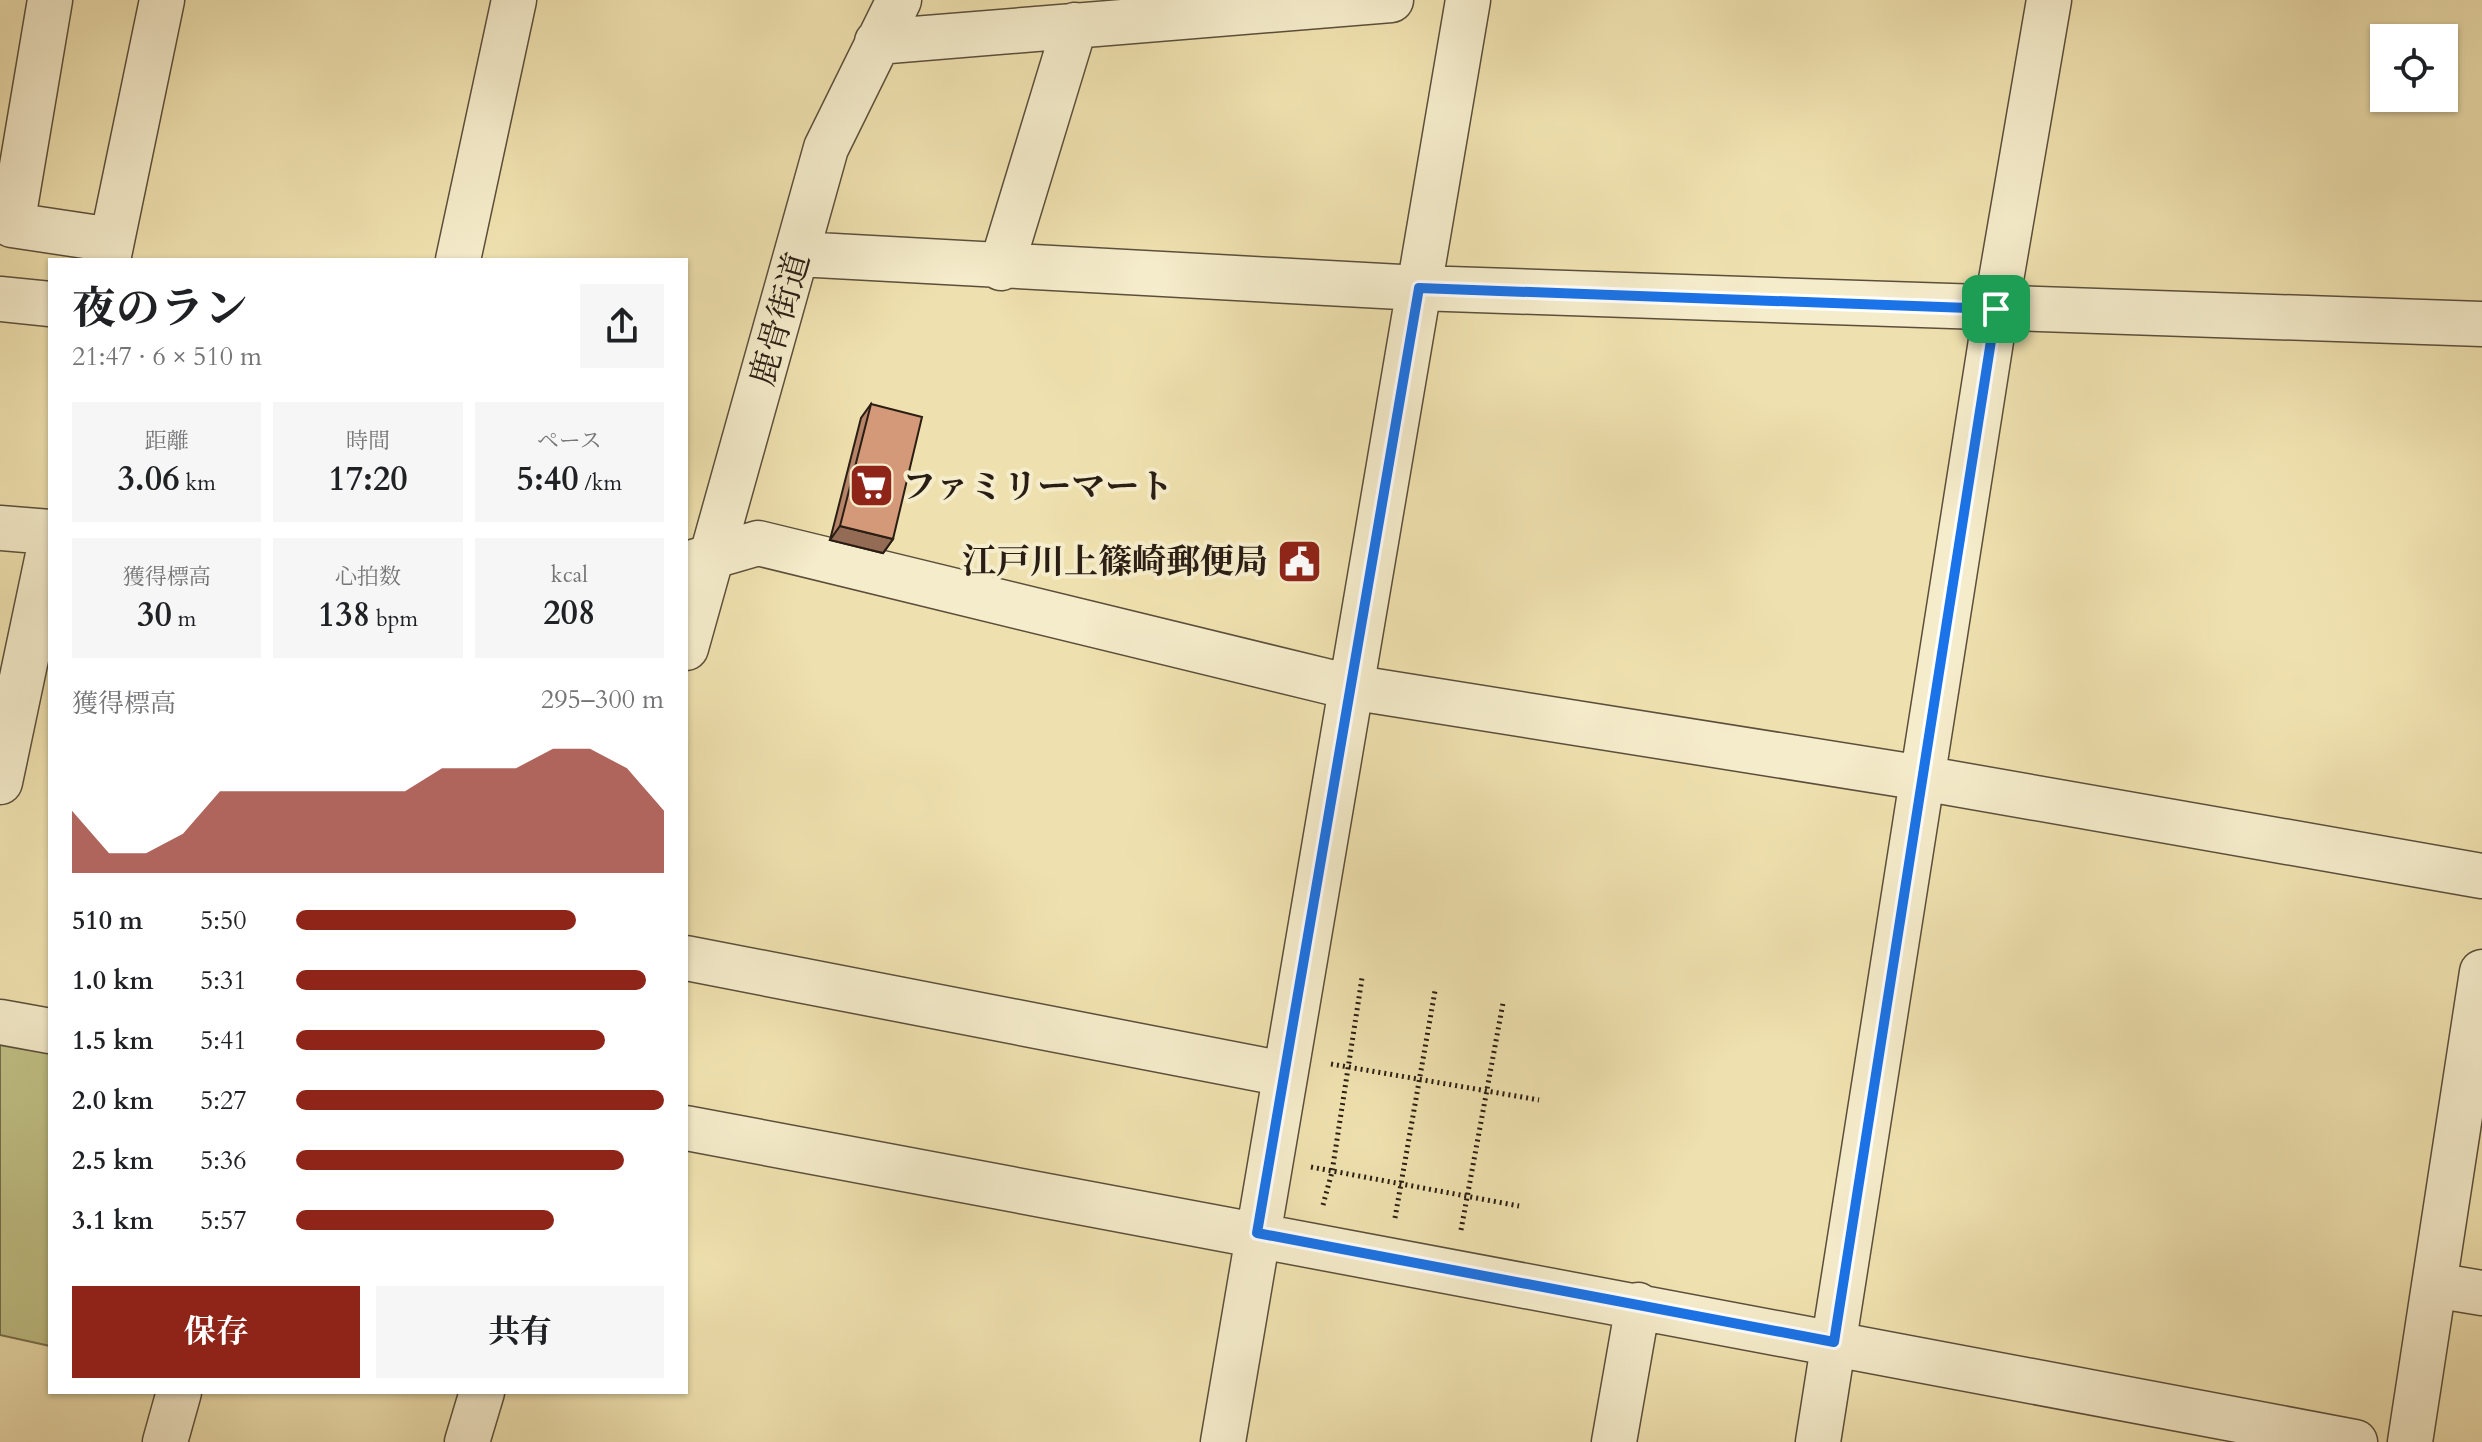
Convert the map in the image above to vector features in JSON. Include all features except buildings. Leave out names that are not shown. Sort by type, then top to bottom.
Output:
[{"type":"street","points":[[50,0],[12,225],[110,250],[162,0]]},
{"type":"street","points":[[458,258],[514,0]]},
{"type":"street","name":"鹿骨街道","points":[[688,634],[699,560],[798,254],[826,148],[899,0]]},
{"type":"street","points":[[877,42],[1391,0]]},
{"type":"street","points":[[1223,1442],[1257,1233],[1304,1068],[1350,687],[1468,0]]},
{"type":"street","points":[[1818,1442],[1996,309],[2049,0]]},
{"type":"street","points":[[1001,268],[1075,25]]},
{"type":"street","points":[[798,254],[1001,268],[1419,288],[2482,324]]},
{"type":"street","points":[[0,299],[48,304]]},
{"type":"street","points":[[0,528],[48,532]]},
{"type":"street","points":[[699,560],[758,543],[1350,687],[1922,778],[2482,876]]},
{"type":"street","points":[[0,782],[48,554]]},
{"type":"street","points":[[688,958],[1304,1068]]},
{"type":"street","points":[[2410,1442],[2434,1285],[2466,1188],[2482,972]]},
{"type":"street","points":[[0,1022],[48,1031]]},
{"type":"street","points":[[688,1128],[2355,1442]]},
{"type":"street","points":[[2434,1285],[2482,1293]]},
{"type":"street","points":[[1614,1442],[1638,1305]]},
{"type":"street","points":[[165,1442],[178,1394]]},
{"type":"street","points":[[467,1442],[481,1394]]},
{"type":"path","points":[[1322,1207],[1332,1172],[1362,978]]},
{"type":"path","points":[[1394,1225],[1435,991]]},
{"type":"path","points":[[1459,1241],[1503,1003]]},
{"type":"path","points":[[1304,1068],[1348,1067],[1539,1100]]},
{"type":"path","points":[[1303,1165],[1519,1206]]},
{"type":"green space","points":[[0,1038],[48,1048],[48,1346],[0,1335]]},
{"type":"place","name":"ファミリーマート","points":[[871,486]]},
{"type":"place","name":"江戸川上篠崎郵便局","points":[[1299,561]]},
{"type":"route","points":[[1419,288],[1996,309],[1834,1342],[1257,1233],[1419,288]]}]
